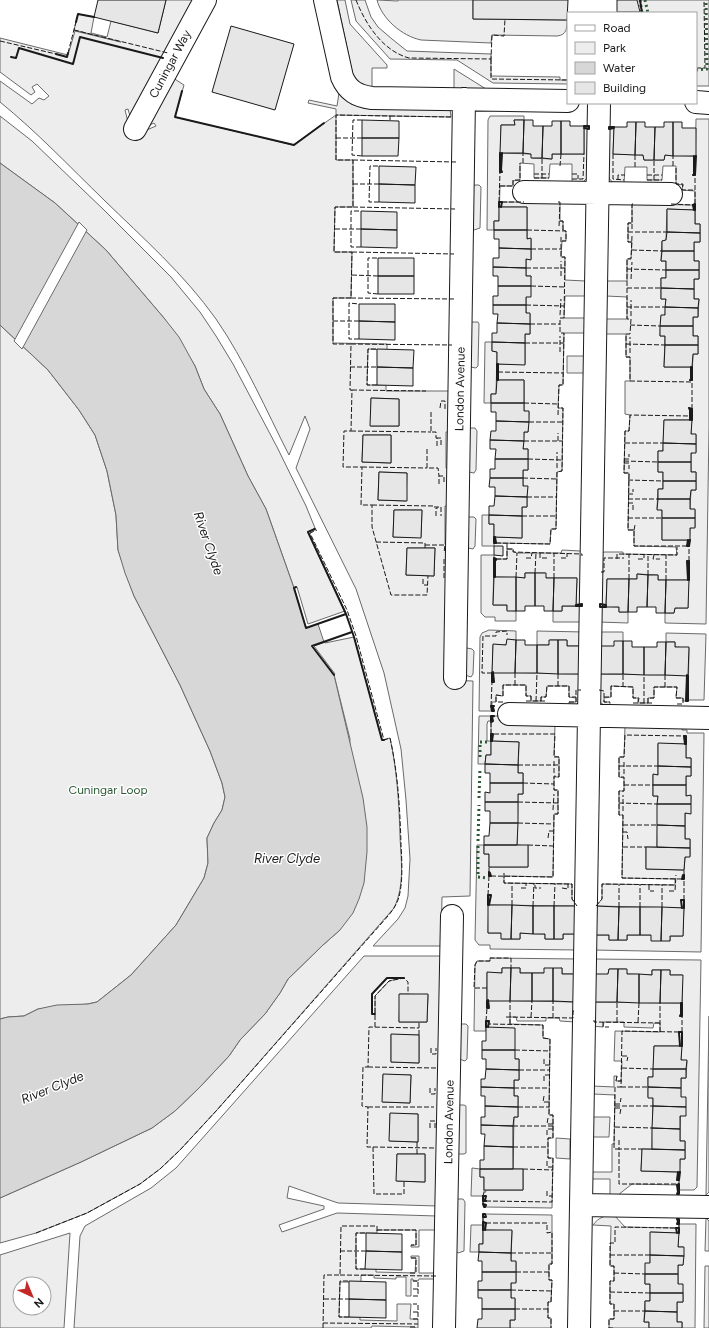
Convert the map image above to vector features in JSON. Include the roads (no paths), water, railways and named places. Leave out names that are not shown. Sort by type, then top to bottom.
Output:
[{"type":"street","name":"Cuningar Way","points":[[135,129],[205,0]]},
{"type":"street","points":[[325,0],[342,77],[351,91],[362,97],[567,100]]},
{"type":"street","name":"London Avenue","points":[[456,678],[464,99]]},
{"type":"street","points":[[697,102],[709,102]]},
{"type":"street","points":[[579,1328],[599,104]]},
{"type":"street","points":[[524,192],[671,194]]},
{"type":"street","points":[[509,714],[709,718]]},
{"type":"street","name":"London Avenue","points":[[444,1328],[452,916]]},
{"type":"street","points":[[581,1205],[709,1207]]},
{"type":"water","name":"River Clyde","points":[[0,163],[55,203],[106,250],[179,337],[195,366],[204,389],[220,414],[248,476],[266,509],[294,588],[306,628],[318,624],[324,642],[312,646],[334,675],[363,798],[367,827],[367,852],[364,883],[353,913],[340,930],[288,979],[265,1014],[240,1040],[229,1056],[175,1111],[152,1128],[0,1198],[0,1019],[24,1016],[38,1009],[57,1005],[88,1004],[97,1002],[131,975],[176,925],[204,878],[208,863],[207,838],[222,810],[225,797],[222,783],[210,751],[180,685],[134,596],[125,573],[118,550],[116,515],[107,471],[95,435],[79,410],[48,370],[0,325]]},
{"type":"park label","name":"Cuningar Loop","points":[[108,790]]}]
